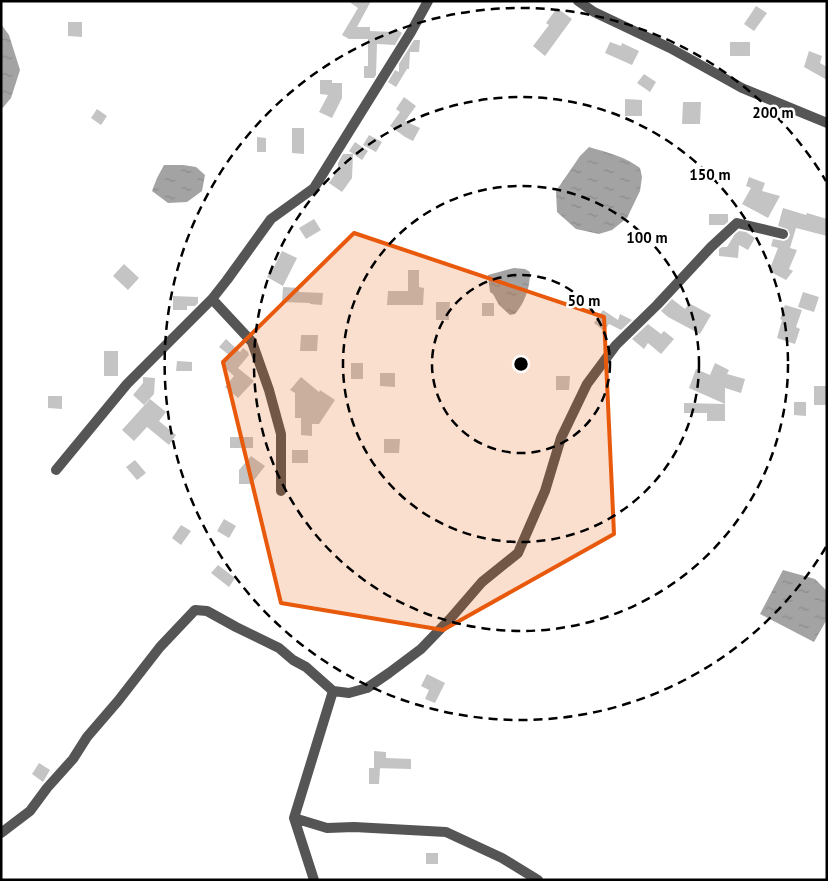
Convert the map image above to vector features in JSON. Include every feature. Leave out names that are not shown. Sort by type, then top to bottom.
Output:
[{"type":"street","points":[[56,470],[127,384],[212,299],[271,219],[314,188],[411,32],[428,1]]},
{"type":"street","points":[[578,1],[594,12],[670,48],[742,88],[827,123]]},
{"type":"street","points":[[1,833],[30,811],[160,647],[195,610],[207,611],[279,648],[333,691],[348,693],[367,688],[421,649],[482,582],[518,553],[544,490],[561,438],[587,384],[616,345],[657,306],[710,247],[736,223],[783,234]]},
{"type":"street","points":[[212,299],[252,342],[269,390],[281,434],[281,491]]},
{"type":"street","points":[[314,880],[294,818],[333,691]]},
{"type":"street","points":[[294,818],[328,828],[354,827],[446,832],[502,858],[538,880]]},
{"type":"highlighted area","points":[[354,233],[604,317],[614,534],[443,630],[281,603],[223,362]]},
{"type":"water","points":[[1,24],[9,35],[20,70],[11,98],[1,110]]},
{"type":"water","points":[[589,147],[629,161],[640,168],[642,177],[640,191],[627,218],[612,230],[599,234],[576,229],[557,212],[556,191],[580,156]]},
{"type":"water","points":[[164,165],[196,167],[205,175],[202,191],[187,202],[168,203],[152,191]]},
{"type":"water","points":[[514,268],[525,269],[530,272],[530,278],[522,305],[515,314],[510,315],[499,305],[490,292],[488,275]]},
{"type":"water","points":[[783,570],[815,579],[827,591],[827,619],[814,642],[760,614]]},
{"type":"building","points":[[348,1],[371,1],[357,27],[370,27],[370,31],[393,32],[395,28],[402,33],[395,45],[377,44],[376,75],[374,78],[364,78],[364,66],[368,66],[368,39],[349,39],[342,35],[358,8]]},
{"type":"building","points":[[756,6],[767,13],[754,31],[744,24]]},
{"type":"building","points":[[557,8],[572,19],[545,56],[533,46],[549,25],[546,23]]},
{"type":"building","points":[[68,22],[82,22],[82,37],[68,36]]},
{"type":"building","points":[[414,40],[420,40],[419,52],[410,52],[409,69],[407,69],[396,87],[388,82],[395,70],[399,72],[399,64]]},
{"type":"building","points":[[610,42],[621,46],[622,43],[639,51],[632,65],[605,53]]},
{"type":"building","points":[[730,42],[750,42],[750,56],[730,56]]},
{"type":"building","points":[[809,51],[822,56],[820,63],[827,67],[827,80],[804,67]]},
{"type":"building","points":[[644,74],[656,82],[650,92],[637,83]]},
{"type":"building","points":[[320,80],[332,80],[332,83],[342,83],[342,98],[332,118],[319,112],[328,95],[320,94]]},
{"type":"building","points":[[404,97],[416,106],[405,121],[420,128],[413,141],[390,126],[400,112],[396,109]]},
{"type":"building","points":[[625,99],[642,100],[642,116],[625,116]]},
{"type":"building","points":[[683,102],[701,102],[700,124],[682,124]]},
{"type":"building","points":[[97,109],[107,116],[101,125],[91,118]]},
{"type":"building","points":[[292,128],[304,128],[304,154],[292,153]]},
{"type":"building","points":[[369,135],[382,142],[376,152],[363,145]]},
{"type":"building","points":[[257,137],[266,138],[266,152],[257,152]]},
{"type":"building","points":[[355,142],[368,151],[362,160],[349,151]]},
{"type":"building","points":[[343,154],[353,154],[352,178],[342,192],[329,183],[338,170],[338,163]]},
{"type":"building","points":[[749,177],[765,183],[762,191],[780,196],[768,218],[742,204],[751,188],[746,186]]},
{"type":"building","points":[[783,208],[827,219],[827,236],[796,228],[790,248],[797,250],[789,269],[793,271],[786,280],[769,271],[778,248],[771,246],[773,239],[784,241],[790,235],[787,229],[778,226]]},
{"type":"building","points":[[709,214],[728,214],[728,222],[724,225],[709,225]]},
{"type":"building","points":[[314,219],[321,230],[306,239],[299,228]]},
{"type":"building","points":[[739,231],[746,232],[755,238],[748,250],[739,245],[738,258],[719,256],[719,249],[727,247]]},
{"type":"building","points":[[282,251],[297,258],[283,286],[267,277]]},
{"type":"building","points":[[124,264],[139,278],[128,290],[113,276]]},
{"type":"building","points":[[408,270],[419,270],[419,287],[424,288],[423,305],[387,305],[388,291],[408,291]]},
{"type":"building","points":[[283,287],[299,288],[299,292],[323,293],[322,305],[282,302]]},
{"type":"building","points":[[803,292],[819,297],[814,312],[798,307]]},
{"type":"building","points":[[173,296],[198,297],[198,303],[195,306],[187,306],[187,310],[173,310]]},
{"type":"building","points":[[672,299],[685,309],[689,303],[711,315],[700,334],[668,317],[661,311]]},
{"type":"building","points":[[436,302],[450,302],[449,320],[436,320]]},
{"type":"building","points":[[482,303],[494,303],[494,316],[482,316]]},
{"type":"building","points":[[785,305],[802,310],[796,327],[800,329],[795,344],[777,338],[782,320],[780,319]]},
{"type":"building","points":[[603,310],[618,320],[620,314],[632,320],[621,330],[609,324],[604,331],[594,323]]},
{"type":"building","points":[[648,324],[661,334],[664,331],[674,339],[661,354],[648,343],[644,349],[632,339]]},
{"type":"building","points":[[301,335],[318,335],[317,351],[300,351]]},
{"type":"building","points":[[226,339],[240,352],[243,348],[249,355],[238,368],[254,381],[238,398],[225,387],[234,376],[221,364],[229,355],[219,347]]},
{"type":"building","points":[[104,351],[118,351],[118,376],[104,376]]},
{"type":"building","points":[[177,361],[192,362],[192,371],[176,371]]},
{"type":"building","points":[[351,363],[363,363],[363,379],[351,379]]},
{"type":"building","points":[[715,363],[729,370],[727,374],[745,379],[741,393],[725,388],[725,404],[689,388],[696,369],[710,375]]},
{"type":"building","points":[[380,373],[395,373],[395,387],[380,386]]},
{"type":"building","points":[[556,376],[570,376],[569,390],[556,390]]},
{"type":"building","points":[[143,377],[155,378],[154,394],[144,405],[133,395],[143,383]]},
{"type":"building","points":[[301,377],[319,392],[320,390],[335,400],[319,424],[312,424],[312,436],[301,435],[301,418],[295,418],[295,393],[290,390]]},
{"type":"building","points":[[814,386],[826,386],[827,405],[814,405]]},
{"type":"building","points":[[48,396],[62,396],[62,409],[48,408]]},
{"type":"building","points":[[150,399],[166,412],[159,421],[176,435],[169,445],[147,427],[134,441],[122,430]]},
{"type":"building","points":[[794,402],[806,402],[806,416],[794,415]]},
{"type":"building","points":[[684,403],[725,404],[725,421],[707,421],[707,413],[684,413]]},
{"type":"building","points":[[230,437],[253,437],[253,448],[230,448]]},
{"type":"building","points":[[384,439],[400,439],[399,453],[384,453]]},
{"type":"building","points":[[292,450],[308,450],[308,463],[292,463]]},
{"type":"building","points":[[251,456],[265,466],[251,484],[239,484],[239,470]]},
{"type":"building","points":[[135,460],[146,473],[137,480],[126,467]]},
{"type":"building","points":[[224,519],[236,526],[229,538],[217,531]]},
{"type":"building","points":[[181,525],[191,531],[181,545],[172,538]]},
{"type":"building","points":[[218,565],[235,578],[229,587],[211,573]]},
{"type":"building","points":[[427,674],[445,683],[435,703],[425,699],[429,690],[421,686]]},
{"type":"building","points":[[374,751],[386,752],[386,758],[411,759],[411,769],[374,768]]},
{"type":"building","points":[[39,763],[50,770],[43,782],[32,774]]},
{"type":"building","points":[[369,768],[380,768],[379,784],[369,784]]},
{"type":"building","points":[[426,853],[438,853],[438,864],[426,864]]}]
